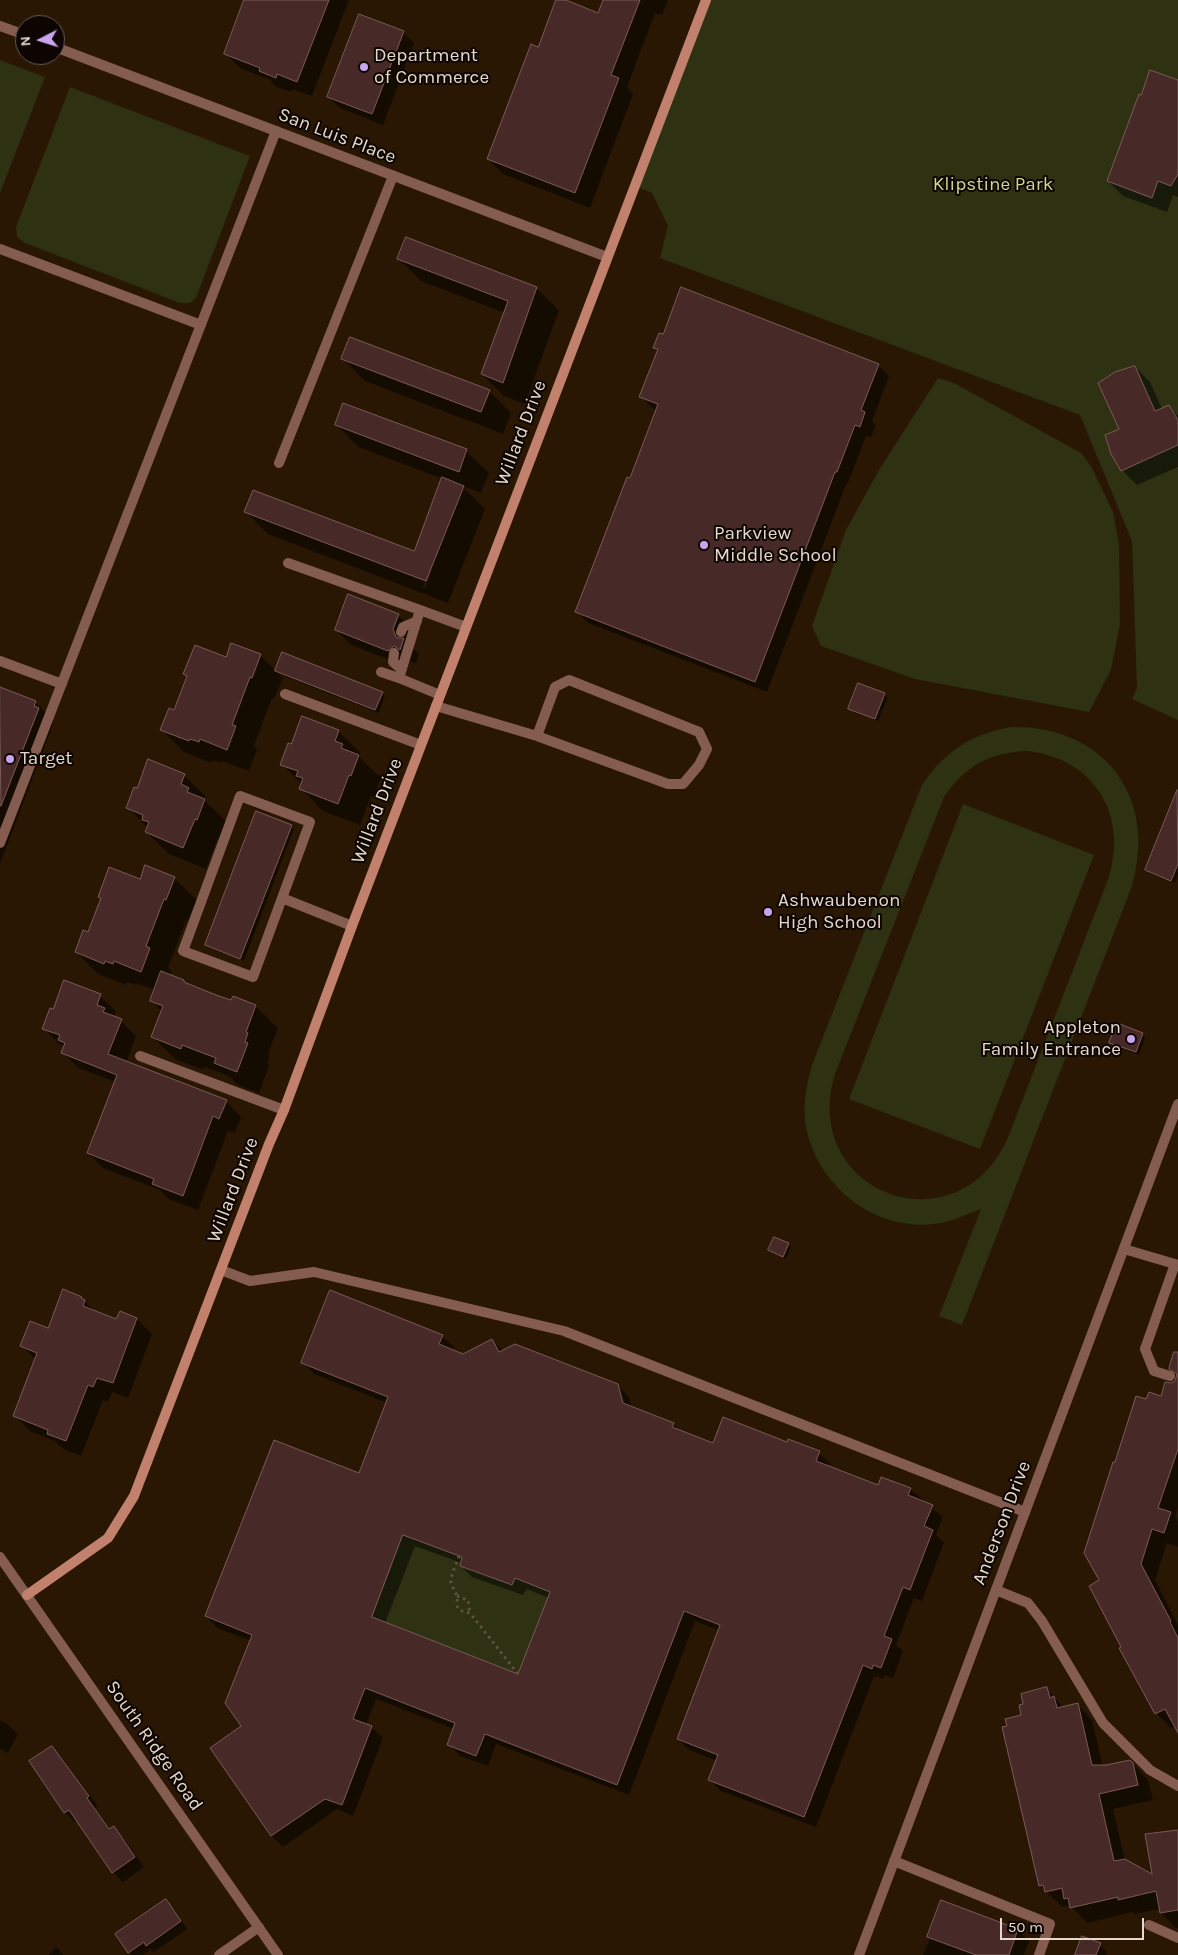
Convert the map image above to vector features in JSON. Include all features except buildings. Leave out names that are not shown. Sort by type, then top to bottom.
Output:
[{"type":"street","name":"Willard Drive","points":[[26,1595],[108,1538],[134,1496],[284,1110],[466,626],[706,0]]},
{"type":"street","points":[[0,26],[15,32]]},
{"type":"street","name":"San Luis Place","points":[[65,51],[607,257]]},
{"type":"street","points":[[0,843],[276,131]]},
{"type":"street","points":[[278,463],[394,176]]},
{"type":"street","points":[[0,249],[200,325]]},
{"type":"street","points":[[288,563],[466,626]]},
{"type":"street","points":[[400,673],[420,610]]},
{"type":"street","points":[[401,632],[403,627],[417,621]]},
{"type":"street","points":[[394,653],[393,662],[400,673]]},
{"type":"street","points":[[0,661],[62,684]]},
{"type":"street","points":[[381,672],[400,673],[440,695]]},
{"type":"street","points":[[436,706],[537,736],[668,784],[683,784],[699,765],[707,749],[699,732],[569,680],[555,687],[537,736]]},
{"type":"street","points":[[285,694],[421,745]]},
{"type":"street","points":[[240,796],[310,822],[282,898],[253,977],[183,951],[240,796]]},
{"type":"street","points":[[282,898],[352,926]]},
{"type":"street","points":[[140,1056],[284,1110]]},
{"type":"street","name":"Anderson Drive","points":[[858,1955],[1178,1104]]},
{"type":"street","points":[[1124,1249],[1176,1265],[1145,1349],[1154,1372],[1170,1376]]},
{"type":"street","points":[[221,1270],[250,1281],[314,1272],[564,1331],[1025,1512]]},
{"type":"street","name":"South Ridge Road","points":[[0,1557],[278,1955]]},
{"type":"street","points":[[996,1590],[1028,1603],[1052,1638],[1103,1723],[1150,1770],[1178,1786]]},
{"type":"street","points":[[894,1861],[1050,1924],[1038,1955]]},
{"type":"street","points":[[1149,1925],[1178,1938]]},
{"type":"street","points":[[220,1955],[259,1927]]},
{"type":"path","points":[[460,1556],[451,1578],[451,1585],[457,1596],[456,1603],[458,1608],[470,1614]]},
{"type":"path","points":[[457,1596],[468,1600],[470,1614],[518,1674]]},
{"type":"green space","name":"Klipstine Park","points":[[706,0],[1178,0],[1178,720],[1132,699],[1137,688],[1132,541],[1080,415],[660,258],[668,226],[652,193],[635,186]]},
{"type":"green space","points":[[0,60],[45,77],[0,193]]},
{"type":"green space","points":[[70,87],[250,156],[196,298],[190,303],[180,303],[25,243],[17,237],[16,227]]},
{"type":"green space","points":[[938,378],[954,383],[1081,453],[1091,466],[1113,512],[1119,544],[1120,624],[1111,670],[1089,712],[915,679],[821,646],[812,626],[846,530],[879,470]]},
{"type":"green space","points":[[1011,727],[1044,730],[1073,738],[1097,753],[1116,772],[1130,796],[1137,823],[1138,854],[1132,886],[962,1325],[939,1316],[981,1209],[952,1220],[934,1224],[911,1224],[889,1220],[868,1211],[849,1198],[833,1183],[820,1164],[811,1144],[805,1121],[805,1107],[812,1065],[922,785],[940,762],[950,753],[971,740],[996,730]],"holes":[[[1028,751],[1051,756],[1071,765],[1088,778],[1100,793],[1109,812],[1114,832],[1114,854],[1109,877],[1007,1140],[983,1174],[953,1193],[920,1199],[888,1193],[860,1176],[839,1149],[830,1115],[835,1074],[944,797],[952,786],[970,769],[990,758],[1002,754]]]},
{"type":"green space","points":[[963,804],[1094,855],[980,1149],[849,1099]]},
{"type":"green space","points":[[403,1535],[462,1557],[460,1566],[511,1585],[515,1578],[550,1592],[518,1674],[372,1617]]},
{"type":"place","name":"Department of Commerce","points":[[364,67]]},
{"type":"place","name":"Parkview Middle School","points":[[704,545]]},
{"type":"place","name":"Target","points":[[10,759]]},
{"type":"place","name":"Ashwaubenon High School","points":[[768,912]]},
{"type":"place","name":"Appleton Family Entrance","points":[[1131,1039]]}]
